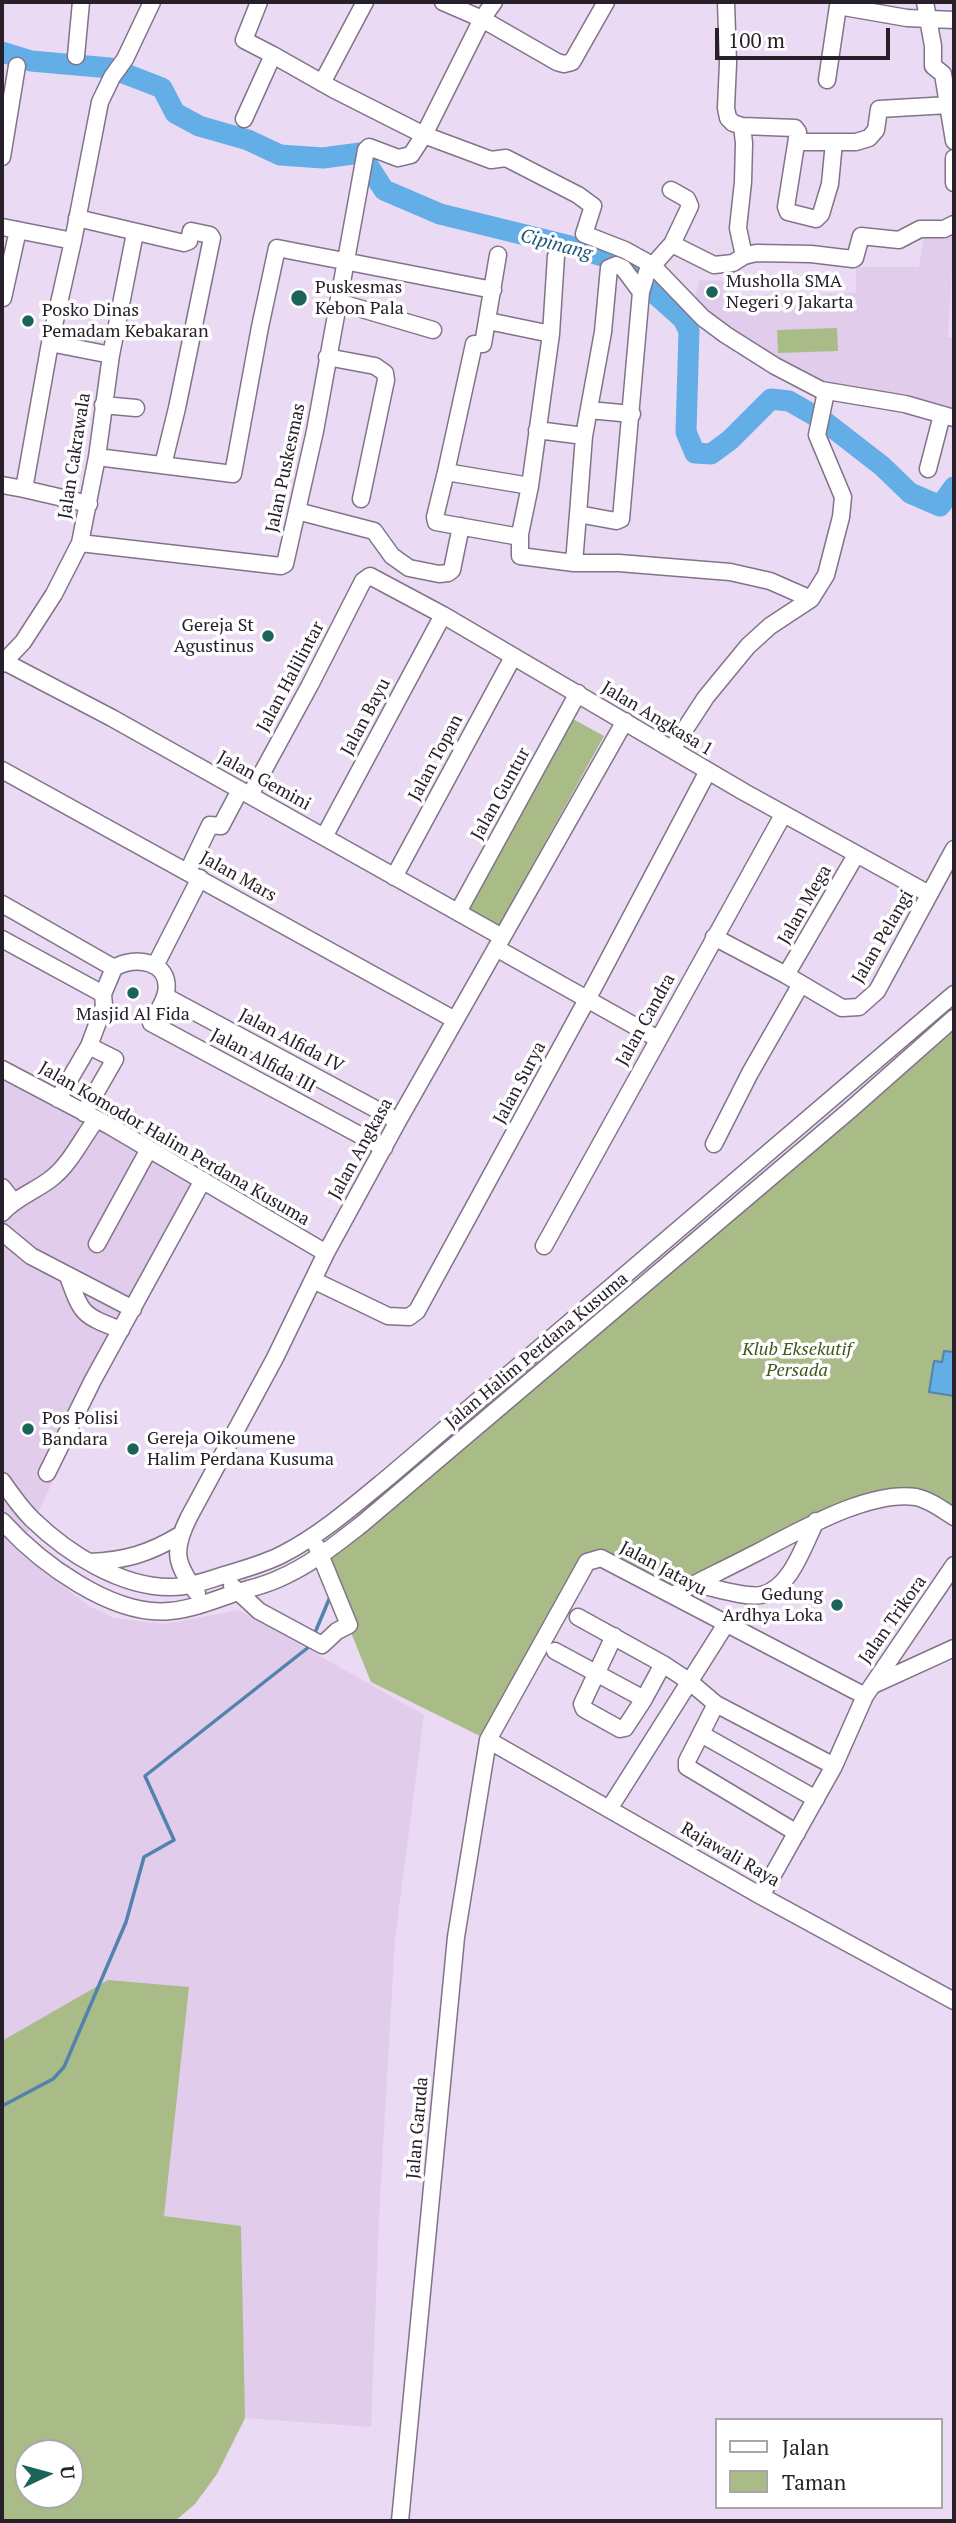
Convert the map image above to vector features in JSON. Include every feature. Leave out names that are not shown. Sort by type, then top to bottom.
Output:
[{"type":"street","points":[[76,56],[81,2]]},
{"type":"street","points":[[24,489],[50,343],[100,102],[112,77],[125,59],[152,2]]},
{"type":"street","points":[[259,2],[244,40],[424,135],[491,160],[506,158],[578,195],[593,206],[584,234],[625,250],[703,318],[775,366],[825,395],[905,404],[948,417],[928,469]]},
{"type":"street","points":[[322,83],[365,2]]},
{"type":"street","points":[[443,2],[482,19],[557,62],[569,64],[606,2]]},
{"type":"street","points":[[424,135],[482,19],[494,2]]},
{"type":"street","points":[[726,2],[726,108],[744,143],[743,182],[737,228],[744,256]]},
{"type":"street","points":[[925,2],[934,68],[943,73],[954,141]]},
{"type":"street","points":[[827,80],[837,4],[870,7],[927,19],[954,20]]},
{"type":"street","points":[[244,120],[273,55]]},
{"type":"street","points":[[2,157],[17,66]]},
{"type":"street","points":[[797,142],[856,142],[869,138],[876,130],[879,109],[949,105]]},
{"type":"street","points":[[735,122],[795,128],[798,131],[787,210],[816,219],[821,214],[830,184],[834,142]]},
{"type":"street","name":"Jalan Puskesmas","points":[[80,544],[281,566],[285,564],[315,431],[366,150],[369,147],[393,157],[407,158],[424,135]]},
{"type":"street","points":[[954,158],[954,183]]},
{"type":"street","points":[[578,514],[615,521],[621,519],[641,290],[649,269],[672,244],[690,206],[687,199],[671,190]]},
{"type":"street","points":[[77,218],[187,243],[191,231],[212,238],[163,465]]},
{"type":"street","points":[[672,244],[715,265],[733,263],[744,256],[757,253],[811,254],[854,259],[861,236],[899,240],[920,229],[944,229],[954,224]]},
{"type":"street","points":[[3,298],[10,228],[73,241]]},
{"type":"street","name":"Jalan Cakrawala","points":[[3,663],[23,642],[54,594],[80,544],[97,457],[111,355],[135,233]]},
{"type":"street","points":[[97,457],[232,475],[275,249],[493,290]]},
{"type":"street","points":[[498,255],[483,344],[474,344],[435,521],[520,537]]},
{"type":"street","points":[[556,256],[551,334],[530,486],[520,537],[520,556],[574,564],[619,563],[730,572],[770,581],[811,599]]},
{"type":"street","points":[[574,564],[584,436],[603,332],[609,268],[617,265],[623,268],[641,290]]},
{"type":"street","points":[[338,302],[433,330]]},
{"type":"street","points":[[488,321],[551,334]]},
{"type":"street","points":[[50,343],[111,355]]},
{"type":"street","points":[[327,357],[374,366],[385,373],[386,380],[361,499]]},
{"type":"street","points":[[672,749],[706,697],[748,646],[770,626],[811,599],[825,575],[841,517],[843,497],[841,487],[819,444],[818,430],[825,395]]},
{"type":"street","points":[[103,405],[136,408]]},
{"type":"street","points":[[589,410],[632,414]]},
{"type":"street","points":[[537,430],[584,436]]},
{"type":"street","points":[[446,472],[530,486]]},
{"type":"street","points":[[2,485],[89,504]]},
{"type":"street","points":[[297,511],[374,531],[392,556],[409,568],[439,574],[452,570],[461,526]]},
{"type":"street","name":"Jalan Angkasa 1","points":[[366,578],[376,578],[443,615],[708,771],[929,894]]},
{"type":"street","name":"Jalan Halilintar","points":[[194,875],[210,825],[221,825],[245,792],[366,578]]},
{"type":"street","name":"Jalan Bayu","points":[[324,836],[443,615]]},
{"type":"street","name":"Jalan Topan","points":[[394,877],[513,657]]},
{"type":"street","name":"Jalan Gemini","points":[[3,663],[112,718],[458,912],[499,942],[587,998],[658,1038]]},
{"type":"street","name":"Jalan Guntur","points":[[458,912],[578,693]]},
{"type":"street","name":"Jalan Angkasa","points":[[180,1535],[275,1358],[326,1253],[398,1121],[625,721]]},
{"type":"street","name":"Jalan Mars","points":[[2,770],[455,1020]]},
{"type":"street","name":"Jalan Surya","points":[[313,1280],[388,1316],[410,1317],[417,1311],[708,771]]},
{"type":"street","name":"Jalan Candra","points":[[544,1246],[783,814]]},
{"type":"street","name":"Jalan Pelangi","points":[[714,937],[842,1008],[859,1007],[867,1003],[877,991],[954,849]]},
{"type":"street","name":"Jalan Mega","points":[[786,975],[856,855]]},
{"type":"street","points":[[155,966],[194,875]]},
{"type":"street","points":[[2,904],[114,968]]},
{"type":"street","points":[[2,939],[103,993]]},
{"type":"street","points":[[58,1099],[89,1046],[104,1006],[103,993],[114,968],[135,960],[155,966],[164,978],[165,996]]},
{"type":"street","points":[[714,1144],[750,1073],[801,984]]},
{"type":"street","name":"Jalan Halim Perdana Kusuma","points":[[2,1482],[31,1518],[89,1562],[119,1577],[145,1584],[172,1587],[192,1585],[285,1553],[391,1475],[954,994]]},
{"type":"street","name":"Jalan Alfida IV","points":[[165,996],[398,1121]]},
{"type":"street","name":"Jalan Alfida III","points":[[165,996],[151,1023],[384,1148]]},
{"type":"street","name":"Jalan Halim Perdana Kusuma","points":[[2,1521],[75,1582],[98,1596],[128,1607],[158,1611],[193,1608],[276,1580],[320,1556],[362,1524],[680,1255],[954,1018]]},
{"type":"street","points":[[2,1187],[7,1207],[60,1171],[90,1117],[115,1059],[89,1046]]},
{"type":"street","name":"Jalan Komodor Halim Perdana Kusuma","points":[[2,1069],[149,1149],[326,1253]]},
{"type":"street","points":[[97,1244],[149,1149]]},
{"type":"street","points":[[47,1473],[203,1180]]},
{"type":"street","points":[[2,1232],[31,1256],[133,1308]]},
{"type":"street","points":[[68,1276],[83,1312],[121,1330]]},
{"type":"street","points":[[673,1595],[816,1521],[847,1509],[906,1497],[927,1501],[954,1517]]},
{"type":"street","points":[[695,1584],[748,1594],[760,1595],[769,1592],[778,1587],[791,1570],[816,1521]]},
{"type":"street","points":[[89,1562],[132,1557],[155,1550],[180,1535]]},
{"type":"street","points":[[180,1535],[177,1550],[180,1567],[205,1603]]},
{"type":"street","points":[[224,1575],[259,1611],[315,1641],[337,1631],[349,1625],[312,1535]]},
{"type":"street","name":"Jalan Jatayu","points":[[488,1740],[590,1560],[601,1558],[726,1623],[868,1691]]},
{"type":"street","name":"Jalan Trikora","points":[[761,1896],[834,1766],[868,1691],[954,1565]]},
{"type":"street","points":[[251,1566],[256,1587],[270,1616]]},
{"type":"street","points":[[578,1617],[663,1664],[716,1704],[834,1766]]},
{"type":"street","points":[[609,1809],[726,1623]]},
{"type":"street","points":[[614,1636],[582,1705],[584,1709],[623,1729],[628,1726],[663,1664]]},
{"type":"street","points":[[868,1691],[954,1648]]},
{"type":"street","points":[[555,1651],[644,1699]]},
{"type":"street","points":[[716,1704],[687,1761],[688,1769],[796,1833]]},
{"type":"street","points":[[701,1734],[816,1799]]},
{"type":"street","name":"Rajawali Raya","points":[[488,1740],[761,1896],[954,2001]]},
{"type":"street","name":"Jalan Garuda","points":[[401,2521],[456,1937],[488,1740]]},
{"type":"shaded area","points":[[924,234],[954,234],[948,337],[954,337],[954,413],[908,394],[830,387],[754,349],[713,322],[695,300],[699,280],[726,281],[726,296],[856,293],[856,267],[919,267]]},
{"type":"shaded area","points":[[2,1076],[206,1185],[135,1310],[31,1527],[20,1543],[72,1593],[89,1606],[114,1618],[165,1624],[239,1610],[424,1715],[395,1939],[379,2217],[371,2427],[245,2418],[217,2474],[195,2504],[175,2521],[2,2521]]},
{"type":"green space","points":[[837,328],[838,351],[778,353],[777,330]]},
{"type":"green space","points":[[573,719],[604,736],[496,931],[466,914]]},
{"type":"green space","name":"Klub Eksekutif Persada","points":[[954,1018],[954,1518],[918,1498],[877,1502],[673,1595],[592,1559],[488,1740],[371,1682],[320,1556]]},
{"type":"green space","points":[[108,1980],[189,1987],[164,2216],[241,2226],[245,2418],[217,2474],[195,2504],[175,2521],[2,2521],[2,2041]]},
{"type":"water","points":[[944,1351],[954,1352],[954,1396],[929,1392],[934,1361],[942,1362]]},
{"type":"waterway","name":"Cipinang","points":[[2,52],[31,61],[110,68],[162,88],[175,113],[199,126],[248,140],[280,155],[323,158],[360,153],[384,190],[440,214],[570,246],[618,261],[683,319],[689,331],[686,432],[695,453],[711,454],[730,440],[771,399],[789,401],[824,421],[882,466],[910,493],[940,506],[954,487]]},
{"type":"waterway","points":[[314,1635],[330,1597]]},
{"type":"waterway","points":[[2,2106],[53,2079],[64,2067],[126,1922],[144,1857],[174,1840],[145,1776],[310,1646]]},
{"type":"place","name":"Musholla SMA Negeri 9 Jakarta","points":[[712,292]]},
{"type":"place","name":"Puskesmas Kebon Pala","points":[[299,298]]},
{"type":"place","name":"Posko Dinas Pemadam Kebakaran","points":[[28,321]]},
{"type":"place","name":"Gereja St Agustinus","points":[[268,636]]},
{"type":"place","name":"Masjid Al Fida","points":[[133,993]]},
{"type":"place","name":"Pos Polisi Bandara","points":[[28,1429]]},
{"type":"place","name":"Gereja Oikoumene Halim Perdana Kusuma","points":[[133,1449]]},
{"type":"place","name":"Gedung Ardhya Loka","points":[[837,1605]]}]
